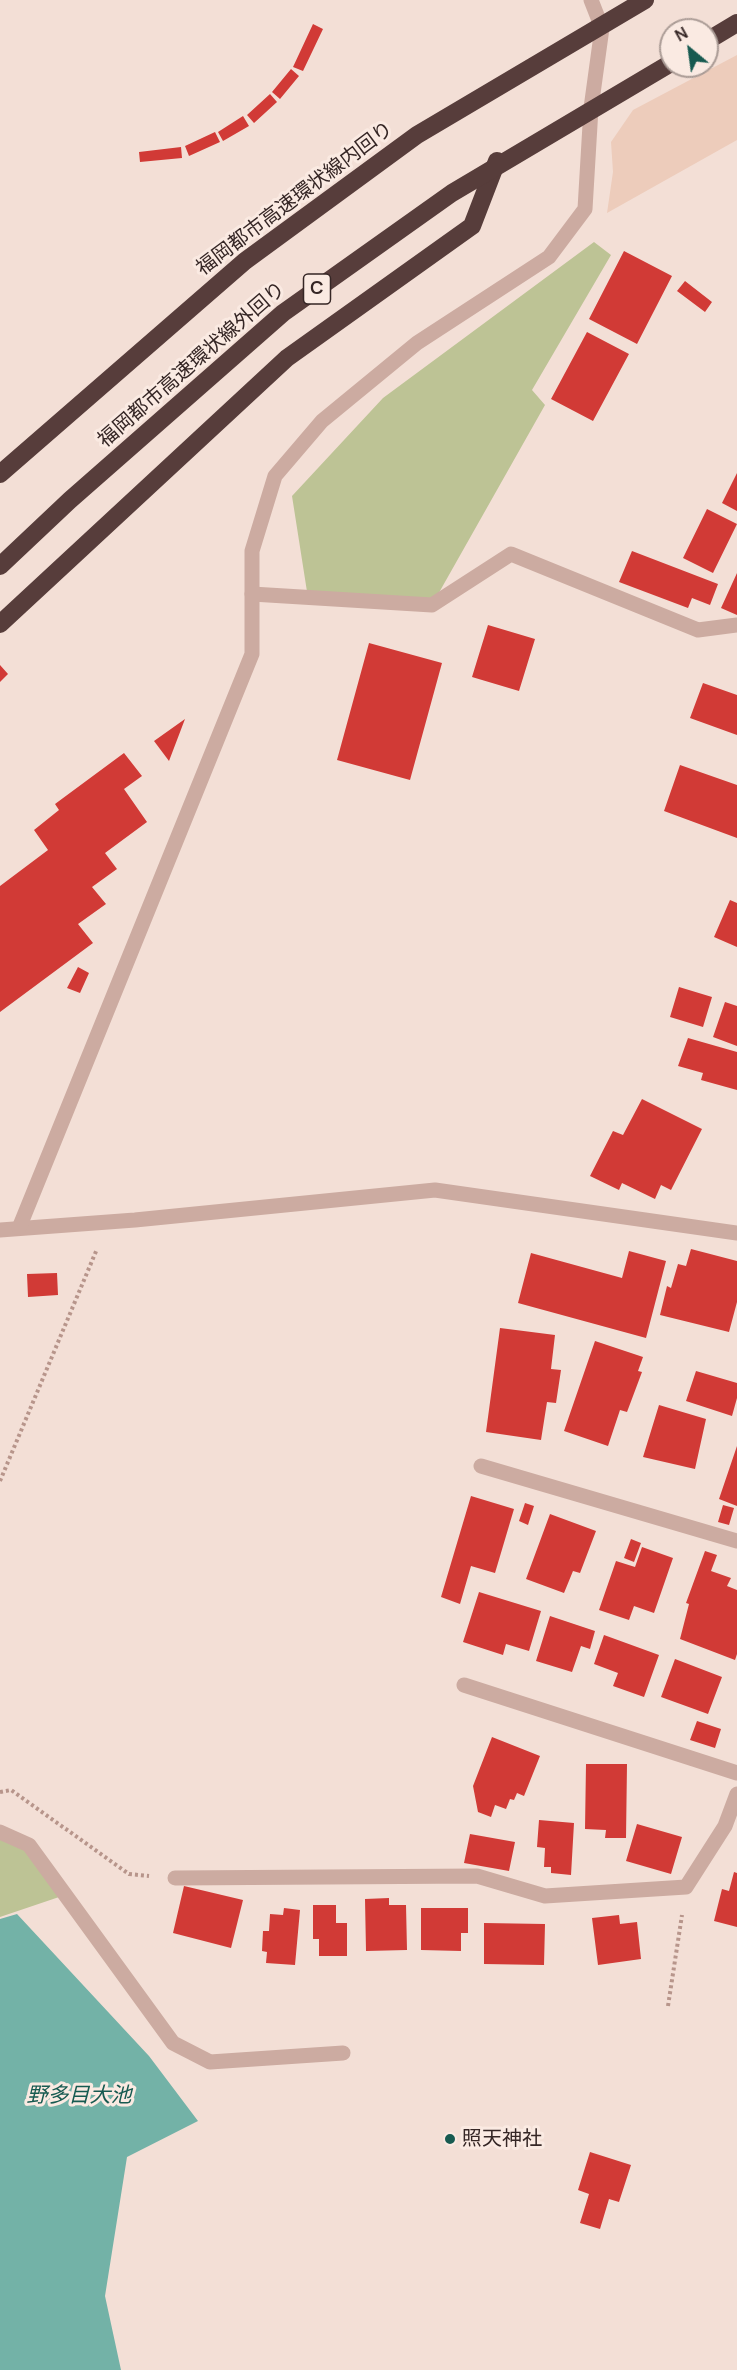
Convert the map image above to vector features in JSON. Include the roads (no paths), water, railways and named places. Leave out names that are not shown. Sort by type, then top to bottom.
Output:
[{"type":"highway","name":"福岡都市高速環状線内回り","points":[[0,474],[245,261],[417,135],[645,0]]},
{"type":"highway","points":[[719,34],[737,23]]},
{"type":"highway","name":"福岡都市高速環状線外回り","points":[[0,566],[70,500],[283,314],[452,193],[659,70]]},
{"type":"highway","points":[[0,624],[287,358],[472,226],[497,161]]},
{"type":"street","points":[[19,1228],[252,654],[252,551],[275,476],[322,421],[417,344],[549,257],[585,209],[591,108],[602,28],[591,0]]},
{"type":"street","points":[[252,594],[432,605],[511,554],[698,630],[737,625]]},
{"type":"street","points":[[0,1230],[135,1220],[435,1190],[737,1233]]},
{"type":"street","points":[[481,1466],[737,1541]]},
{"type":"street","points":[[464,1685],[737,1773]]},
{"type":"street","points":[[175,1878],[477,1876],[545,1896],[686,1887],[731,1829],[737,1794]]},
{"type":"street","points":[[0,1832],[29,1845],[173,2043],[210,2062],[343,2053]]},
{"type":"water","name":"野多目大池","points":[[17,1914],[149,2056],[198,2121],[127,2157],[105,2296],[121,2370],[0,2370],[0,1919]]},
{"type":"place","name":"照天神社","points":[[450,2139]]}]
